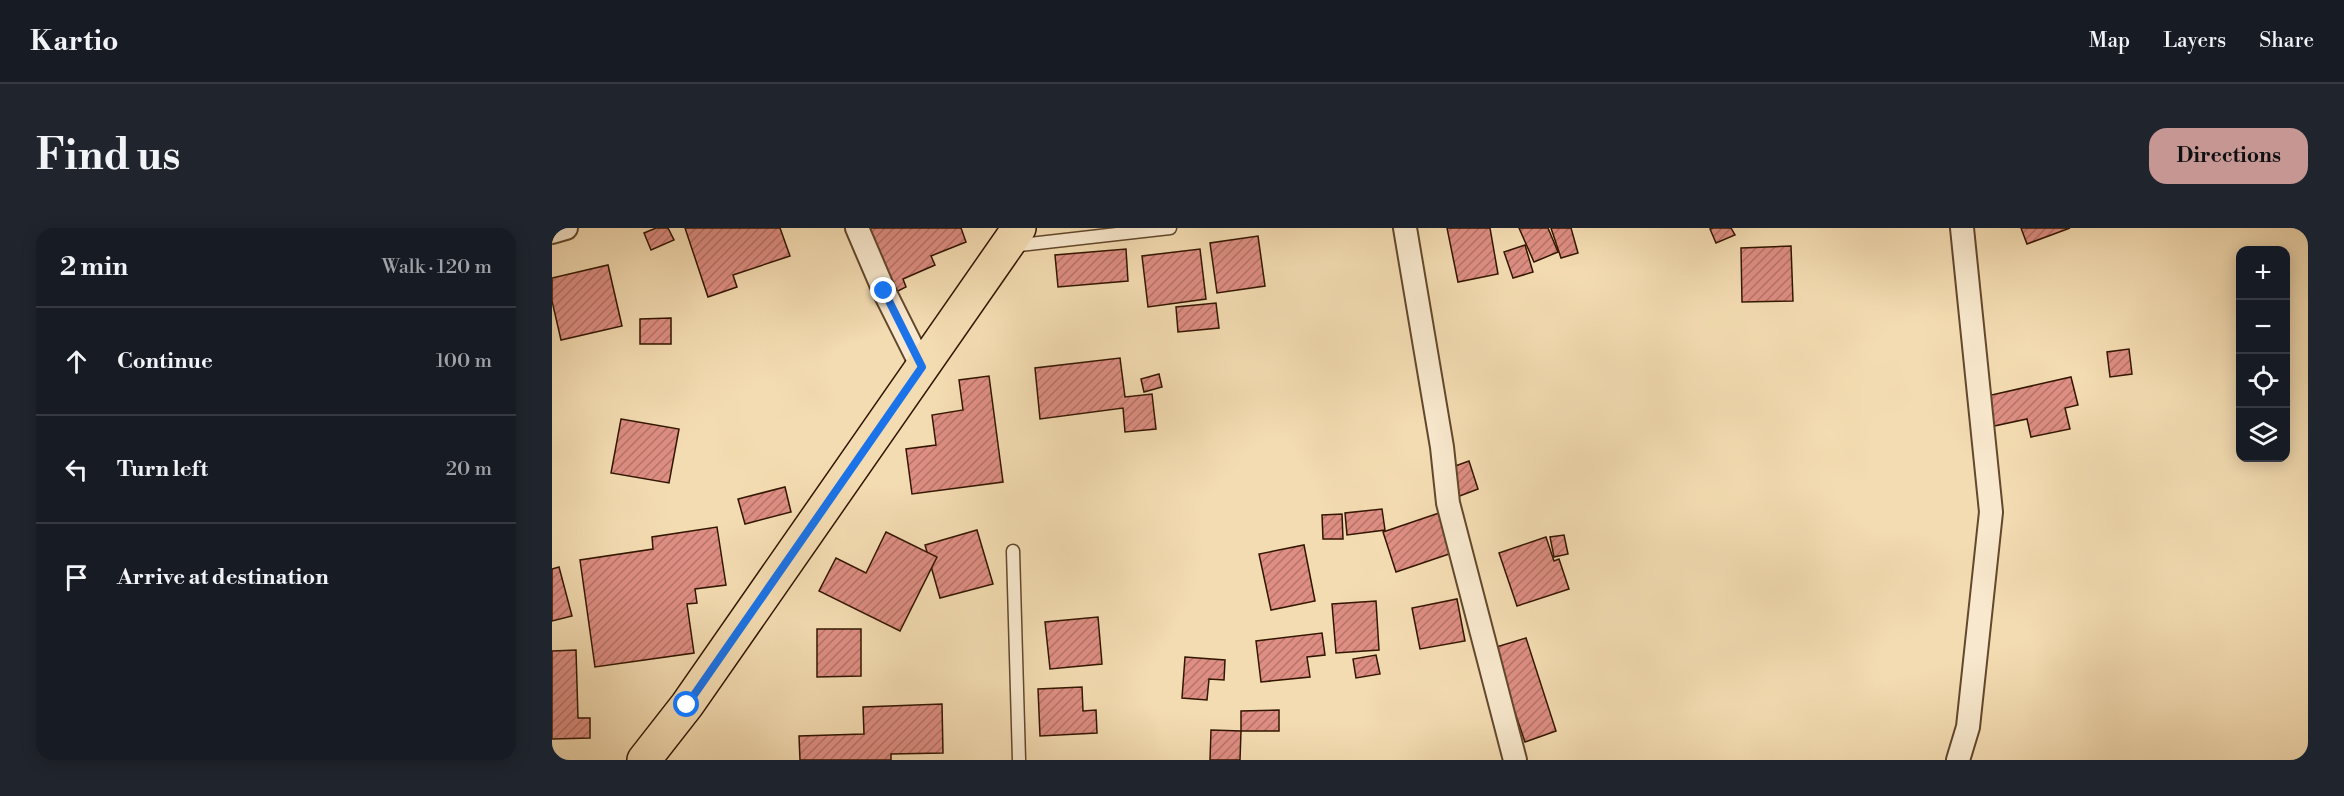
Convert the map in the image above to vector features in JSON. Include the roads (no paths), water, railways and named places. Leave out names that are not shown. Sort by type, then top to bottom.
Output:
[{"type":"main road","points":[[644,760],[687,705],[1013,237]]},
{"type":"street","points":[[552,232],[566,228]]},
{"type":"street","points":[[857,228],[884,291],[922,367]]},
{"type":"street","points":[[1405,228],[1442,447],[1448,503],[1515,760]]},
{"type":"street","points":[[1958,760],[1968,727],[1991,512],[1962,228]]},
{"type":"lane","points":[[1013,237],[1170,228]]},
{"type":"lane","points":[[1013,551],[1019,760]]}]
